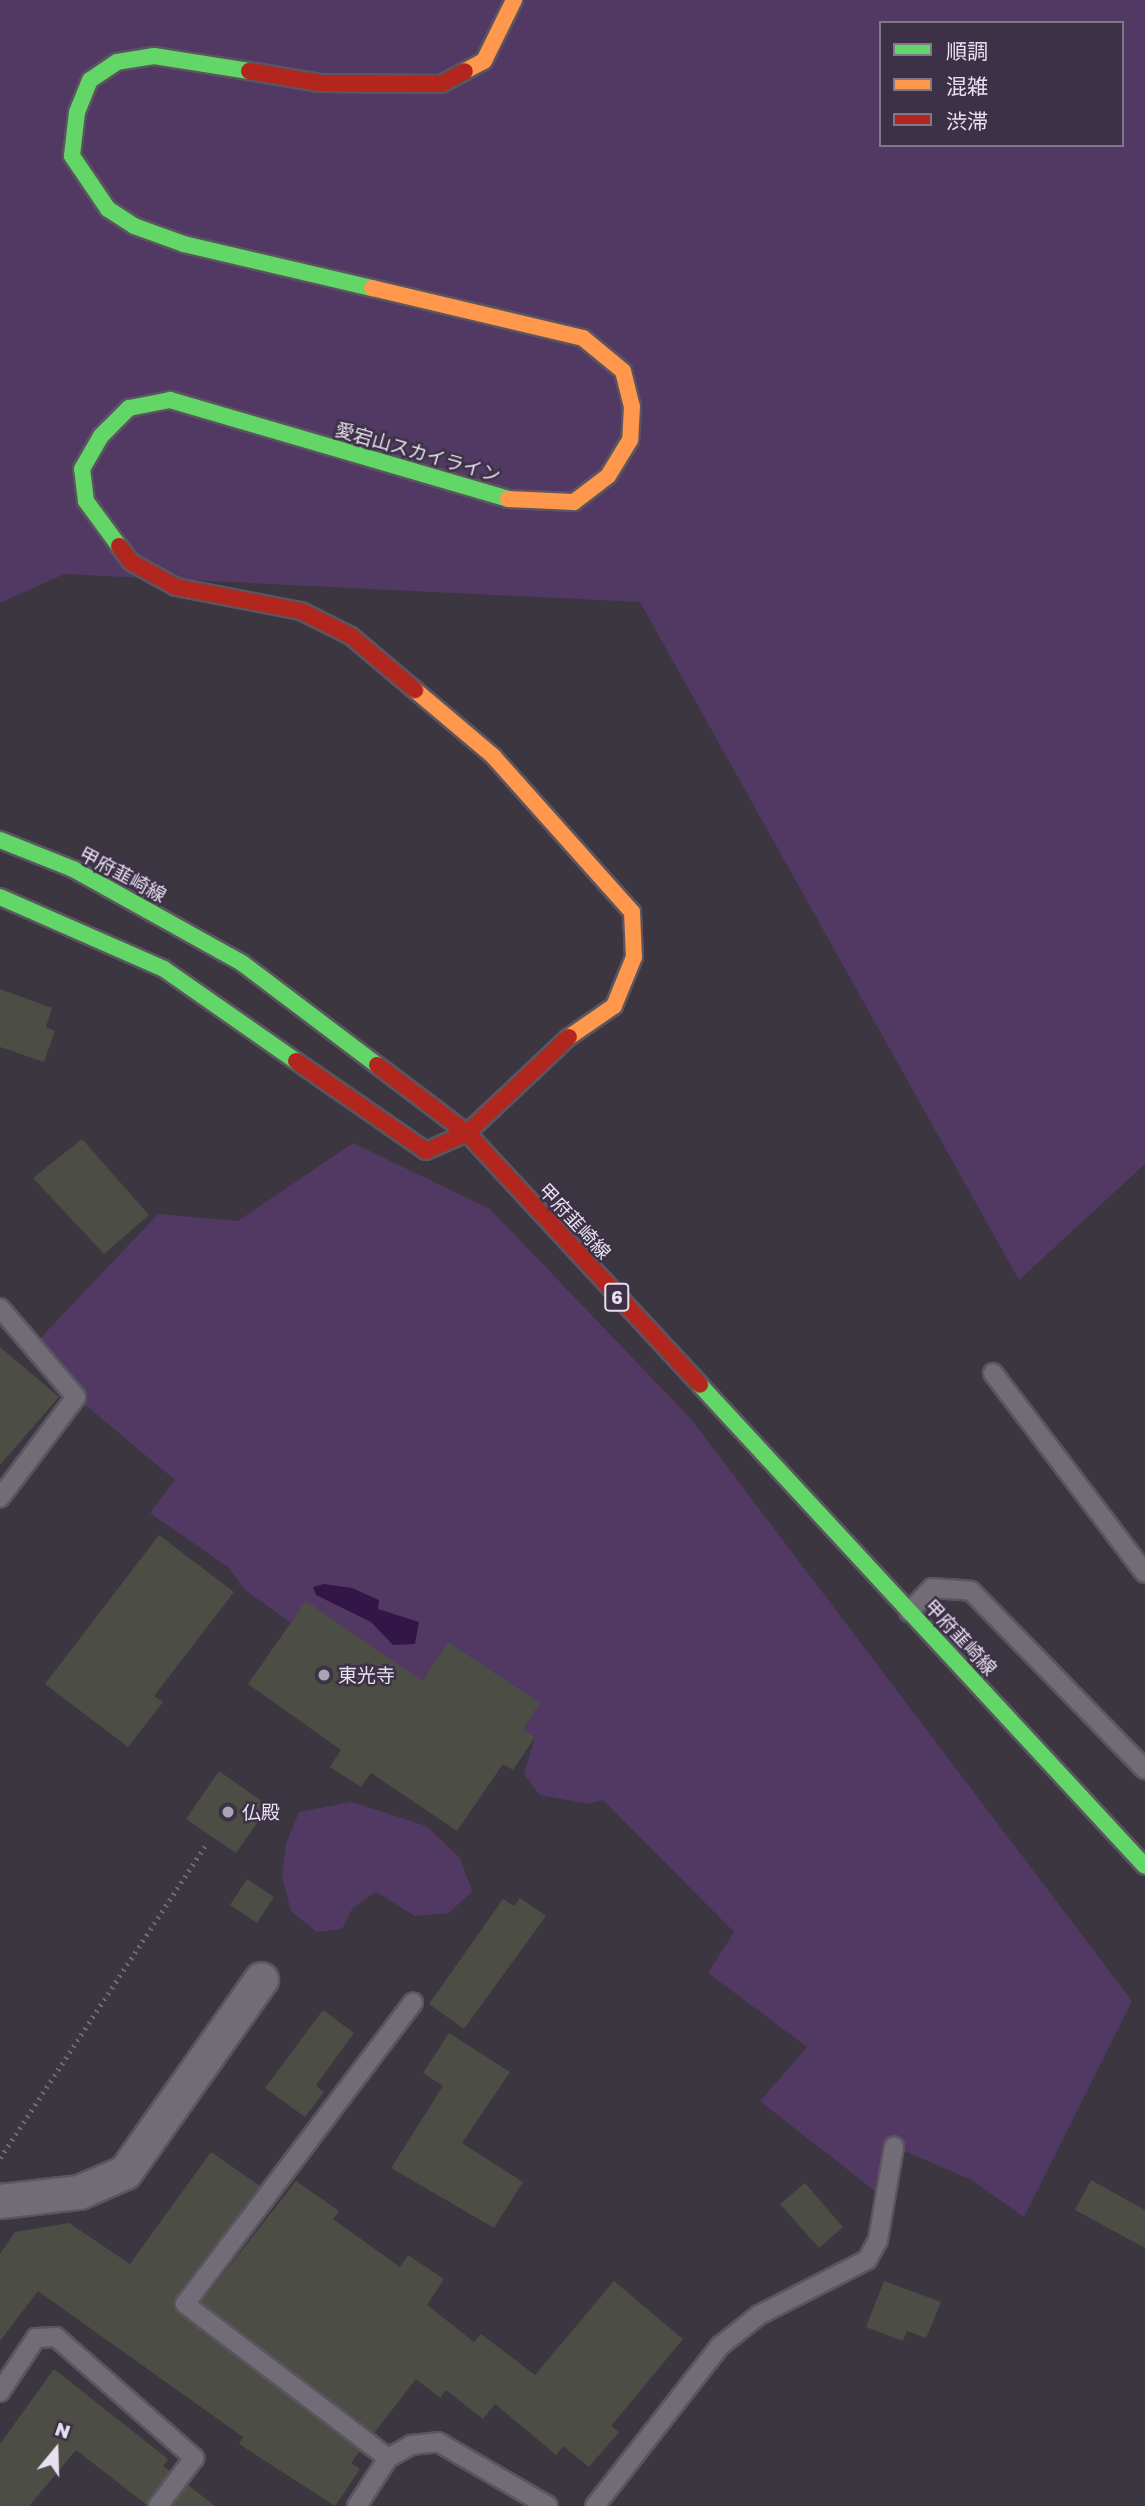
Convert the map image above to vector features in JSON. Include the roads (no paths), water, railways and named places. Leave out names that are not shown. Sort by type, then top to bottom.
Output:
[{"type":"street","name":"愛宕山スカイライン","points":[[467,1133],[554,1047],[614,1006],[634,957],[632,912],[493,756],[351,636],[301,611],[176,587],[131,562],[86,501],[82,470],[101,436],[129,408],[170,400],[485,496],[539,504],[575,502],[608,476],[630,440],[632,406],[623,371],[583,338],[184,244],[134,226],[108,209],[72,156],[77,112],[90,80],[117,62],[154,56],[320,83],[441,84],[484,61],[514,0]]},
{"type":"street","name":"甲府韮崎線","points":[[0,840],[73,869],[242,963],[467,1133],[1145,1866]]},
{"type":"street","points":[[0,897],[164,969],[426,1151],[467,1133]]},
{"type":"street","points":[[0,2201],[79,2192],[125,2172],[261,1979]]},
{"type":"lane","points":[[0,1308],[76,1397],[0,1497]]},
{"type":"lane","points":[[993,1373],[1145,1573]]},
{"type":"lane","points":[[909,1612],[932,1588],[971,1591],[1145,1769]]},
{"type":"lane","points":[[388,2458],[185,2304],[413,2003]]},
{"type":"lane","points":[[595,2506],[720,2346],[759,2315],[867,2260],[878,2240],[894,2146]]},
{"type":"lane","points":[[0,2392],[36,2338],[56,2337],[194,2458],[158,2506]]},
{"type":"lane","points":[[357,2506],[388,2458],[411,2445],[438,2442],[548,2506]]},
{"type":"place","name":"東光寺","points":[[324,1675]]},
{"type":"place","name":"仏殿","points":[[228,1812]]}]
